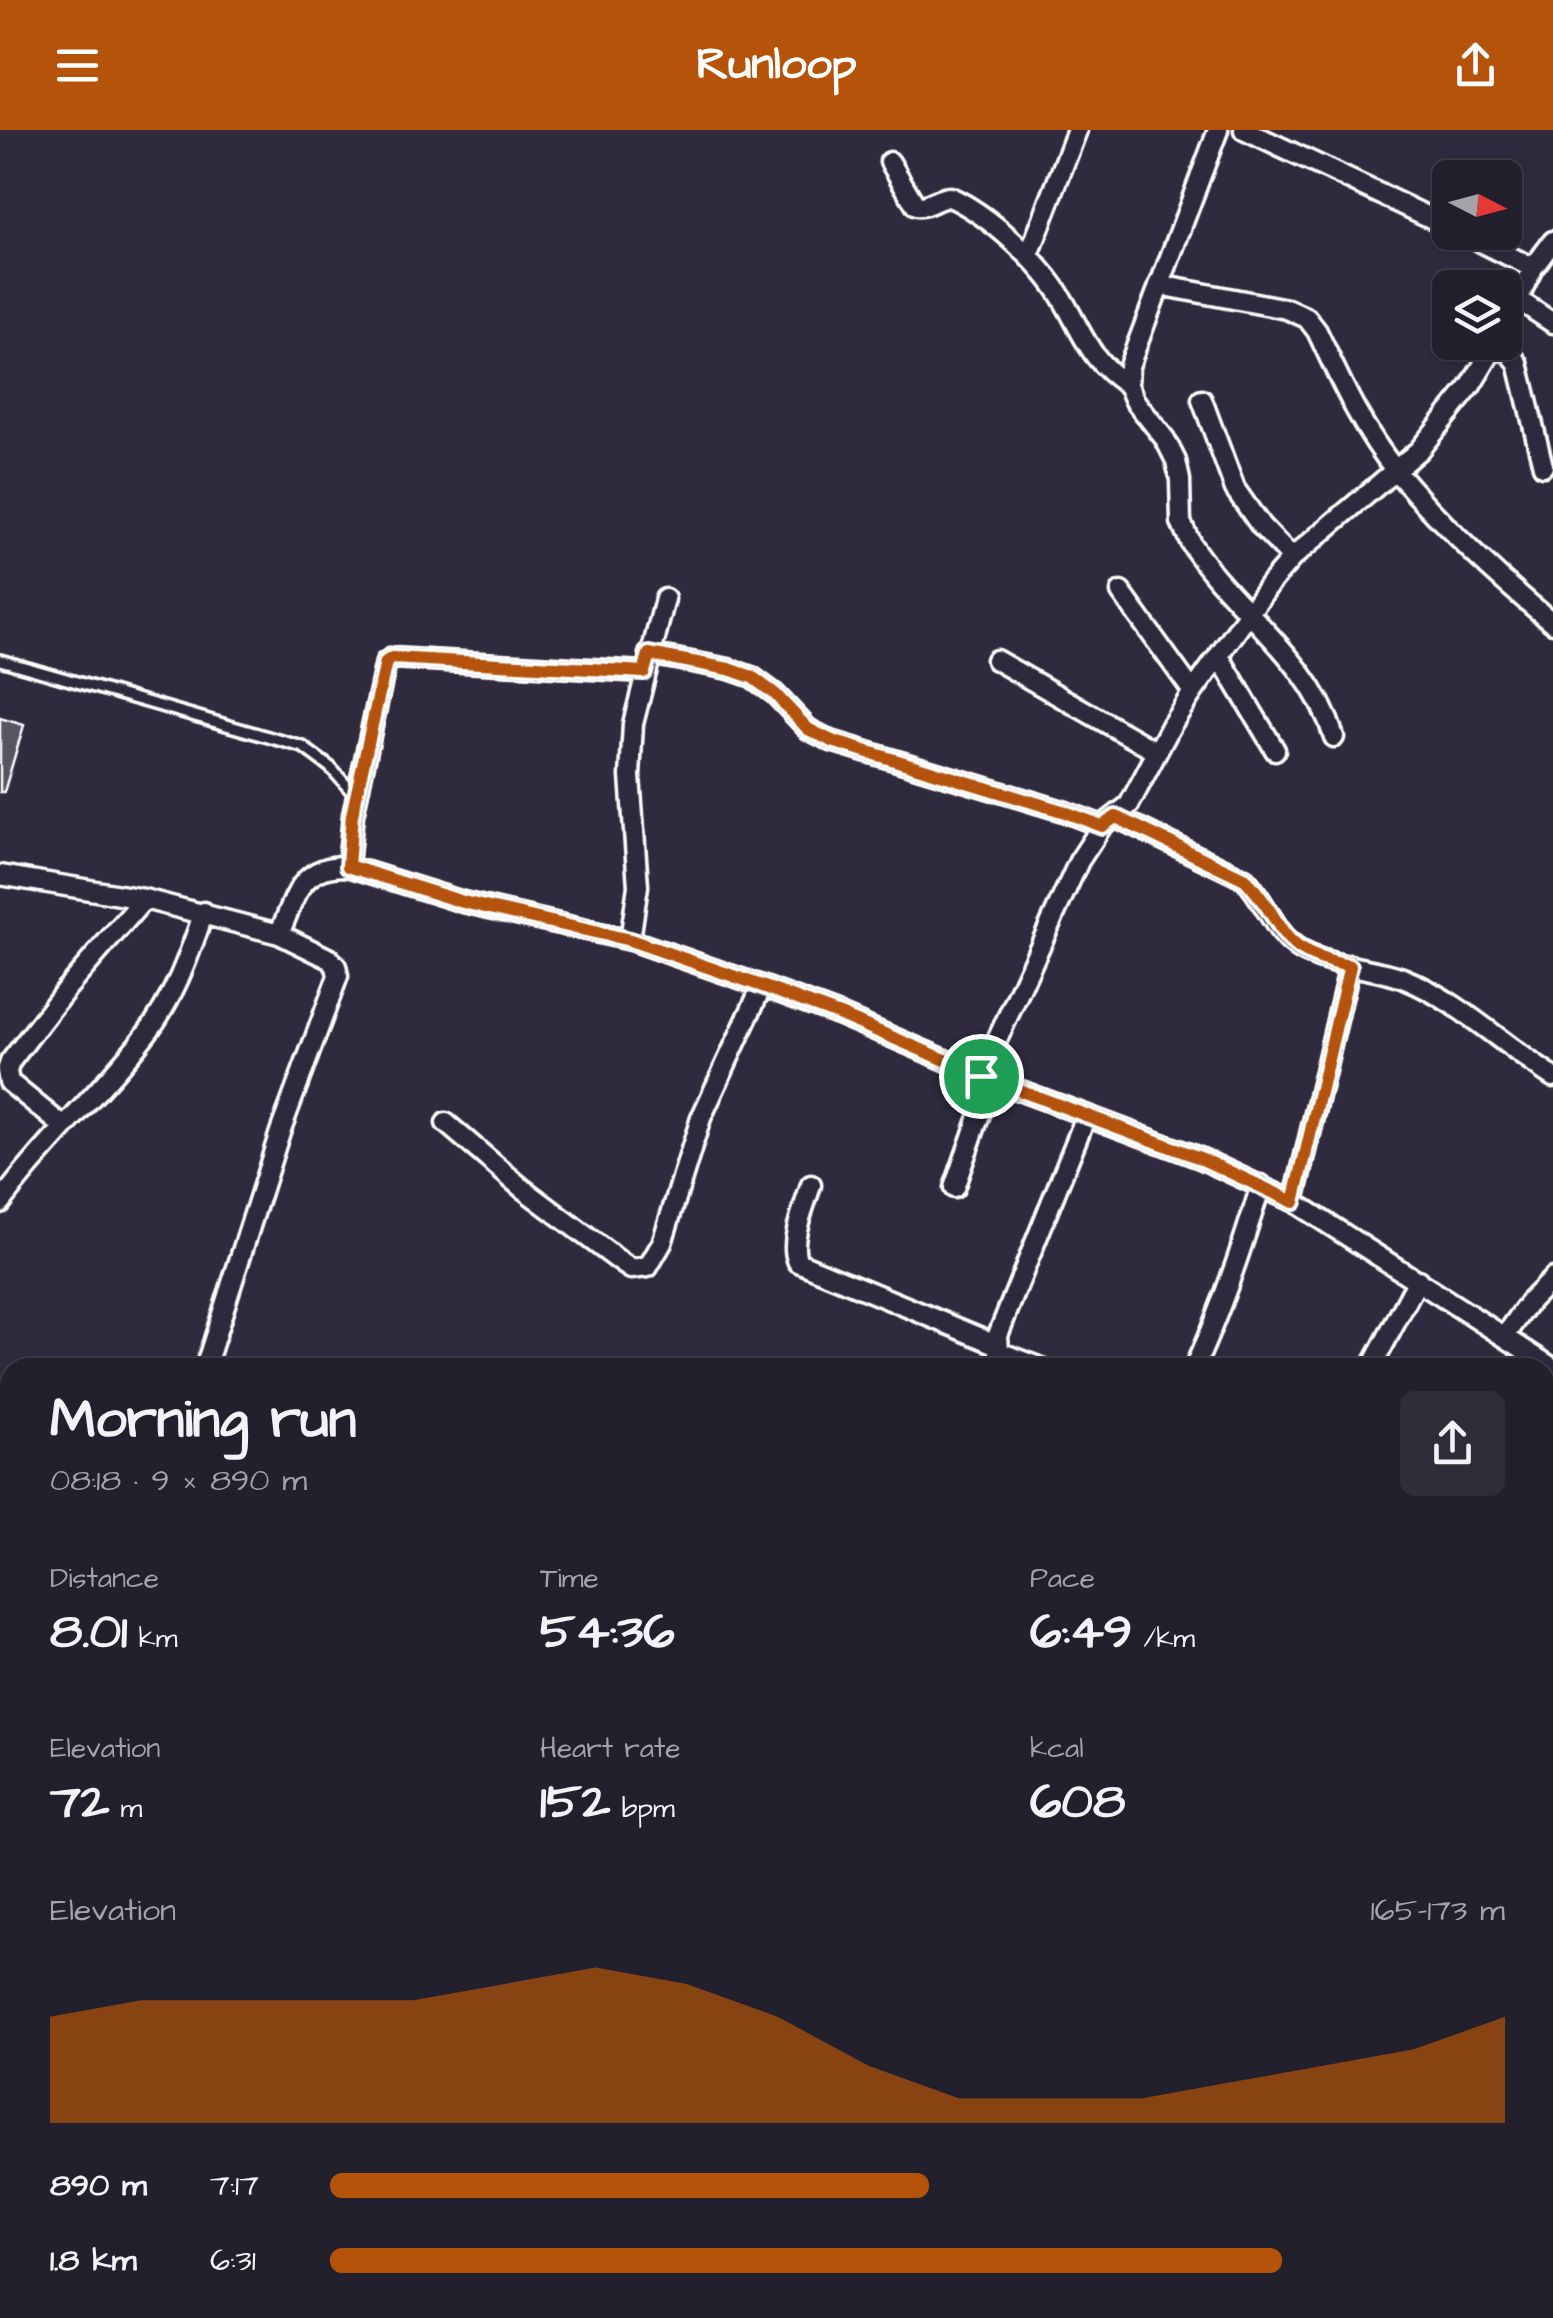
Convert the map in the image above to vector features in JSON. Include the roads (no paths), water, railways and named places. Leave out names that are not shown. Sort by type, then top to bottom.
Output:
[{"type":"street","points":[[1029,255],[1077,130]]},
{"type":"street","points":[[1218,130],[1134,346],[1128,384],[1135,402],[1165,439],[1176,461],[1181,522],[1191,544],[1303,676],[1326,712],[1334,737]]},
{"type":"street","points":[[1244,130],[1432,219]]},
{"type":"street","points":[[890,162],[916,206],[942,197],[958,200],[1029,255],[1064,300],[1094,358],[1128,384]]},
{"type":"street","points":[[1522,289],[1553,241]]},
{"type":"street","points":[[1496,250],[1532,268]]},
{"type":"street","points":[[1159,284],[1286,308],[1307,318],[1367,428],[1396,471],[1464,541],[1553,622]]},
{"type":"street","points":[[1522,302],[1553,323]]},
{"type":"street","points":[[954,1188],[986,1078],[1080,861],[1109,822],[1129,806],[1193,692],[1292,558],[1396,471],[1442,423],[1486,360]]},
{"type":"street","points":[[1516,360],[1543,466]]},
{"type":"street","points":[[1202,400],[1235,490],[1261,526],[1292,558]]},
{"type":"street","points":[[1121,592],[1193,692]]},
{"type":"street","points":[[630,940],[638,886],[630,776],[633,724],[665,599]]},
{"type":"street","points":[[1219,656],[1275,750]]},
{"type":"street","points":[[348,866],[357,797],[386,662],[392,658],[646,663],[729,669],[752,677],[775,694],[808,729],[832,741],[1109,822],[1245,879],[1258,893],[1283,936],[1301,950],[1402,978],[1431,991],[1553,1077]]},
{"type":"street","points":[[996,660],[1157,752]]},
{"type":"street","points":[[279,934],[308,876],[332,866],[348,866],[463,902],[630,940],[840,1015],[986,1078],[1200,1158],[1261,1185],[1294,1202],[1538,1358]]},
{"type":"street","points":[[0,875],[144,898],[204,912],[279,934],[336,966],[338,976],[280,1132],[208,1358]]},
{"type":"street","points":[[64,1127],[9,1082],[3,1072],[144,898]]},
{"type":"street","points":[[0,1204],[153,1024],[188,959],[204,912]]},
{"type":"street","points":[[1294,1202],[1350,966]]},
{"type":"street","points":[[446,1123],[522,1188],[622,1263],[631,1269],[648,1266],[662,1242],[701,1118],[762,986]]},
{"type":"street","points":[[1008,1358],[996,1344],[1086,1116]]},
{"type":"street","points":[[811,1184],[795,1244],[798,1262],[996,1344]]},
{"type":"street","points":[[1198,1358],[1228,1289],[1261,1185]]},
{"type":"street","points":[[1505,1336],[1530,1301],[1553,1278]]},
{"type":"street","points":[[1376,1358],[1418,1280]]},
{"type":"lane","points":[[0,660],[303,747],[330,767],[357,797]]}]
